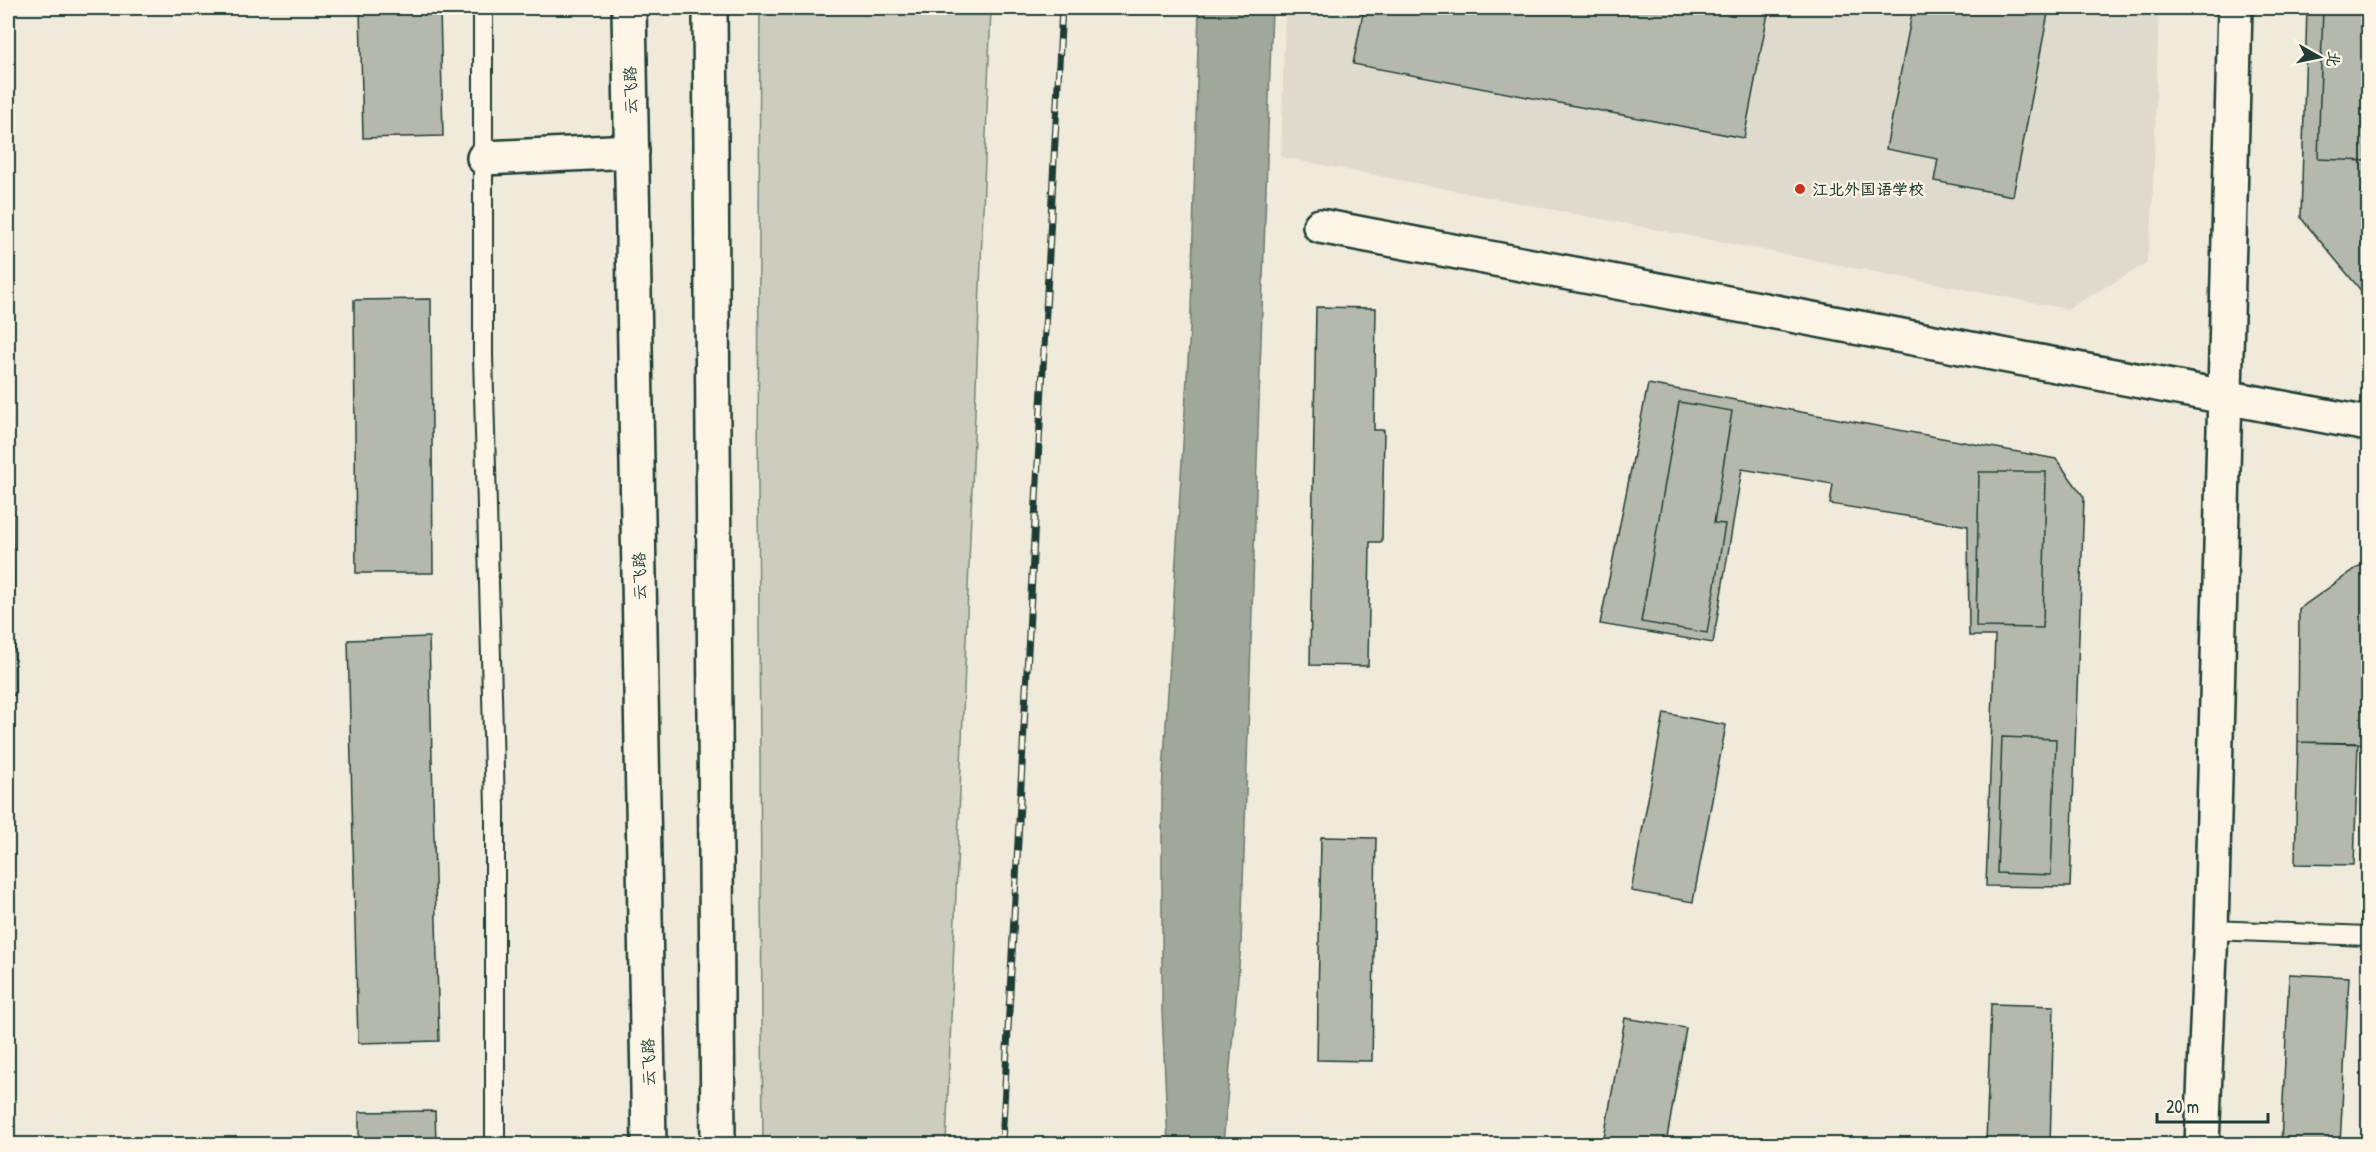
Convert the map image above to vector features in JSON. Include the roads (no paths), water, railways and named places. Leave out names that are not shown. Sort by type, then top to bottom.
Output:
[{"type":"street","name":"云飞路","points":[[629,8],[650,1144]]},
{"type":"street","points":[[710,8],[718,1144]]},
{"type":"street","points":[[2202,1144],[2211,930],[2235,8]]},
{"type":"street","points":[[484,158],[632,151]]},
{"type":"street","points":[[1320,226],[2368,423]]},
{"type":"lane","points":[[483,8],[483,356],[495,808],[495,1144]]},
{"type":"lane","points":[[2211,930],[2368,936]]},
{"type":"railway","points":[[1002,1144],[1062,8]]},
{"type":"place","name":"江北外国语学校","points":[[1800,189]]}]
